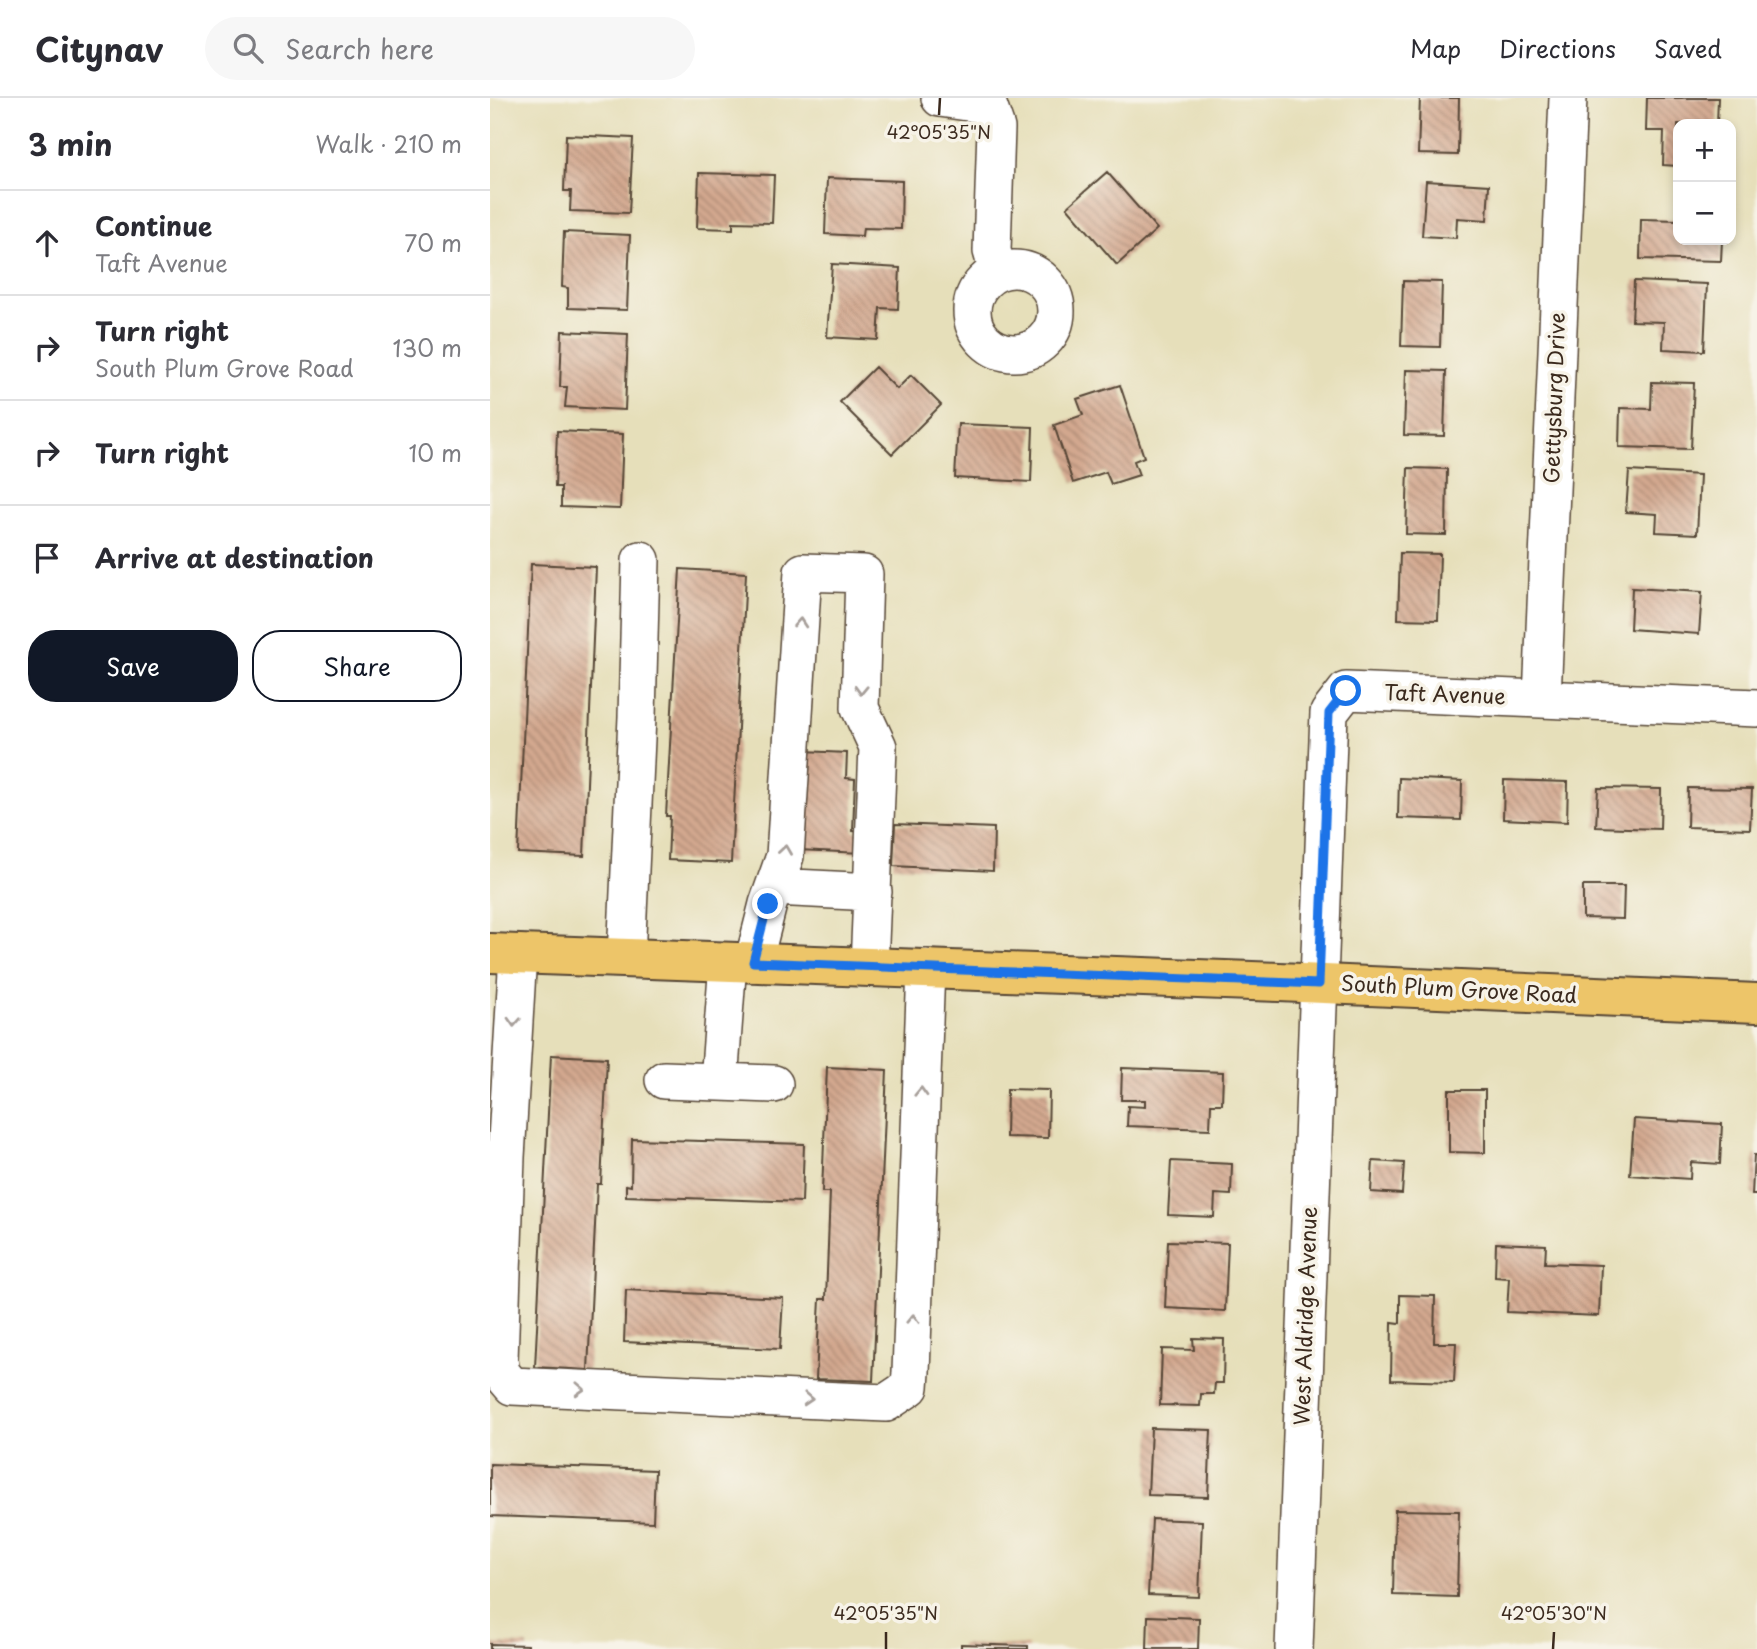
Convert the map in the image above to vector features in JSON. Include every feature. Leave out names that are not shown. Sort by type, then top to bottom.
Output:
[{"type":"main road","name":"South Plum Grove Road","points":[[504,953],[1757,1003]]},
{"type":"street","points":[[940,98],[988,105],[996,128],[992,251],[998,272]]},
{"type":"street","name":"Gettysburg Drive","points":[[1542,698],[1568,98]]},
{"type":"street","points":[[626,958],[641,561]]},
{"type":"street","points":[[719,1082],[740,962],[785,856],[803,572],[864,574],[860,708],[878,747],[869,967]]},
{"type":"street","name":"Taft Avenue","points":[[1319,984],[1329,713],[1346,691],[1757,708]]},
{"type":"street","points":[[774,887],[873,891]]},
{"type":"street","points":[[504,953],[506,1157],[499,1360],[501,1373],[512,1386],[886,1403],[910,1387],[926,968]]},
{"type":"street","name":"West Aldridge Avenue","points":[[1294,1649],[1319,984]]},
{"type":"street","points":[[664,1080],[774,1084]]},
{"type":"building","points":[[1420,98],[1459,98],[1458,155],[1418,154]]},
{"type":"building","points":[[1647,98],[1718,98],[1717,119],[1673,119],[1673,166],[1663,165],[1664,131],[1646,131]]},
{"type":"building","points":[[566,135],[633,138],[629,213],[570,211],[571,191],[564,191]]},
{"type":"building","points":[[1107,172],[1157,229],[1117,265],[1067,207]]},
{"type":"building","points":[[699,173],[774,175],[772,223],[733,222],[733,229],[697,228]]},
{"type":"building","points":[[827,178],[902,181],[901,229],[863,228],[862,236],[825,234]]},
{"type":"building","points":[[1426,181],[1489,185],[1487,220],[1457,218],[1456,238],[1422,236]]},
{"type":"building","points":[[1641,219],[1673,220],[1673,245],[1722,245],[1721,261],[1640,259]]},
{"type":"building","points":[[564,232],[630,235],[627,310],[568,308],[568,288],[562,287]]},
{"type":"building","points":[[832,264],[900,268],[898,309],[880,308],[878,340],[827,337]]},
{"type":"building","points":[[1403,281],[1442,282],[1440,347],[1401,346]]},
{"type":"building","points":[[1634,281],[1707,284],[1704,351],[1663,349],[1664,322],[1632,321]]},
{"type":"building","points":[[562,331],[628,334],[625,410],[565,407],[567,387],[560,387]]},
{"type":"building","points":[[875,367],[897,389],[911,375],[941,405],[892,454],[840,402]]},
{"type":"building","points":[[1406,370],[1446,371],[1444,436],[1404,435]]},
{"type":"building","points":[[1652,382],[1694,383],[1691,449],[1619,447],[1620,408],[1651,409]]},
{"type":"building","points":[[1120,385],[1144,457],[1134,461],[1139,475],[1111,484],[1106,472],[1073,483],[1054,425],[1083,415],[1077,399]]},
{"type":"building","points":[[958,424],[1033,427],[1031,482],[955,478]]},
{"type":"building","points":[[557,431],[623,434],[620,509],[561,507],[561,487],[555,487]]},
{"type":"building","points":[[1408,468],[1447,469],[1446,535],[1406,534]]},
{"type":"building","points":[[1629,471],[1700,475],[1697,534],[1656,532],[1657,514],[1626,512]]},
{"type":"building","points":[[1400,553],[1440,554],[1438,620],[1398,619]]},
{"type":"building","points":[[531,564],[596,567],[584,856],[518,853]]},
{"type":"building","points":[[680,569],[746,573],[731,863],[668,860],[670,816],[666,816]]},
{"type":"building","points":[[1632,588],[1702,592],[1699,634],[1630,629]]},
{"type":"building","points":[[803,751],[847,753],[846,778],[855,779],[853,831],[864,832],[862,853],[798,850]]},
{"type":"building","points":[[1399,778],[1462,781],[1461,820],[1398,818]]},
{"type":"building","points":[[1504,780],[1568,782],[1567,822],[1503,819]]},
{"type":"building","points":[[1598,788],[1661,789],[1660,829],[1596,827]]},
{"type":"building","points":[[1688,788],[1752,789],[1750,829],[1687,827]]},
{"type":"building","points":[[895,824],[994,828],[993,871],[893,866]]},
{"type":"building","points":[[1583,886],[1624,886],[1623,919],[1583,918]]},
{"type":"building","points":[[551,1055],[607,1058],[601,1184],[597,1184],[588,1370],[535,1367]]},
{"type":"building","points":[[827,1067],[887,1070],[873,1381],[816,1379],[820,1299],[826,1299],[830,1192],[822,1192]]},
{"type":"building","points":[[1122,1068],[1223,1072],[1222,1104],[1211,1104],[1210,1129],[1127,1126],[1128,1106],[1145,1107],[1145,1100],[1121,1100]]},
{"type":"building","points":[[1007,1089],[1049,1090],[1048,1138],[1006,1137]]},
{"type":"building","points":[[1449,1090],[1485,1090],[1485,1153],[1449,1152]]},
{"type":"building","points":[[1634,1119],[1722,1124],[1720,1164],[1691,1162],[1690,1179],[1630,1175]]},
{"type":"building","points":[[632,1139],[804,1144],[802,1202],[626,1196],[626,1185],[631,1186]]},
{"type":"building","points":[[1754,1155],[1757,1155],[1757,1195],[1752,1195]]},
{"type":"building","points":[[1171,1161],[1232,1164],[1231,1195],[1215,1194],[1214,1217],[1168,1215]]},
{"type":"building","points":[[1373,1161],[1404,1163],[1402,1194],[1371,1192]]},
{"type":"building","points":[[1168,1241],[1228,1243],[1225,1311],[1165,1308]]},
{"type":"building","points":[[1496,1243],[1546,1245],[1545,1263],[1601,1265],[1599,1316],[1507,1312],[1509,1278],[1495,1277]]},
{"type":"building","points":[[626,1290],[783,1298],[780,1349],[624,1342]]},
{"type":"building","points":[[1400,1295],[1435,1296],[1434,1343],[1456,1343],[1454,1382],[1391,1380],[1392,1322],[1400,1323]]},
{"type":"building","points":[[1193,1338],[1224,1339],[1223,1383],[1215,1383],[1214,1394],[1201,1394],[1200,1406],[1160,1405],[1162,1349],[1194,1350]]},
{"type":"building","points":[[1151,1428],[1211,1430],[1208,1497],[1148,1495]]},
{"type":"building","points":[[490,1464],[655,1470],[653,1522],[490,1516]]},
{"type":"building","points":[[1395,1510],[1459,1511],[1457,1597],[1393,1595]]},
{"type":"building","points":[[1152,1519],[1202,1521],[1199,1597],[1148,1595]]},
{"type":"building","points":[[1148,1616],[1199,1618],[1198,1649],[1147,1649]]},
{"type":"building","points":[[490,1644],[528,1645],[528,1649],[490,1649]]},
{"type":"building","points":[[961,1644],[1028,1646],[1028,1649],[961,1649]]},
{"type":"route","points":[[768,904],[753,962],[1319,984],[1329,713],[1346,691]]}]
